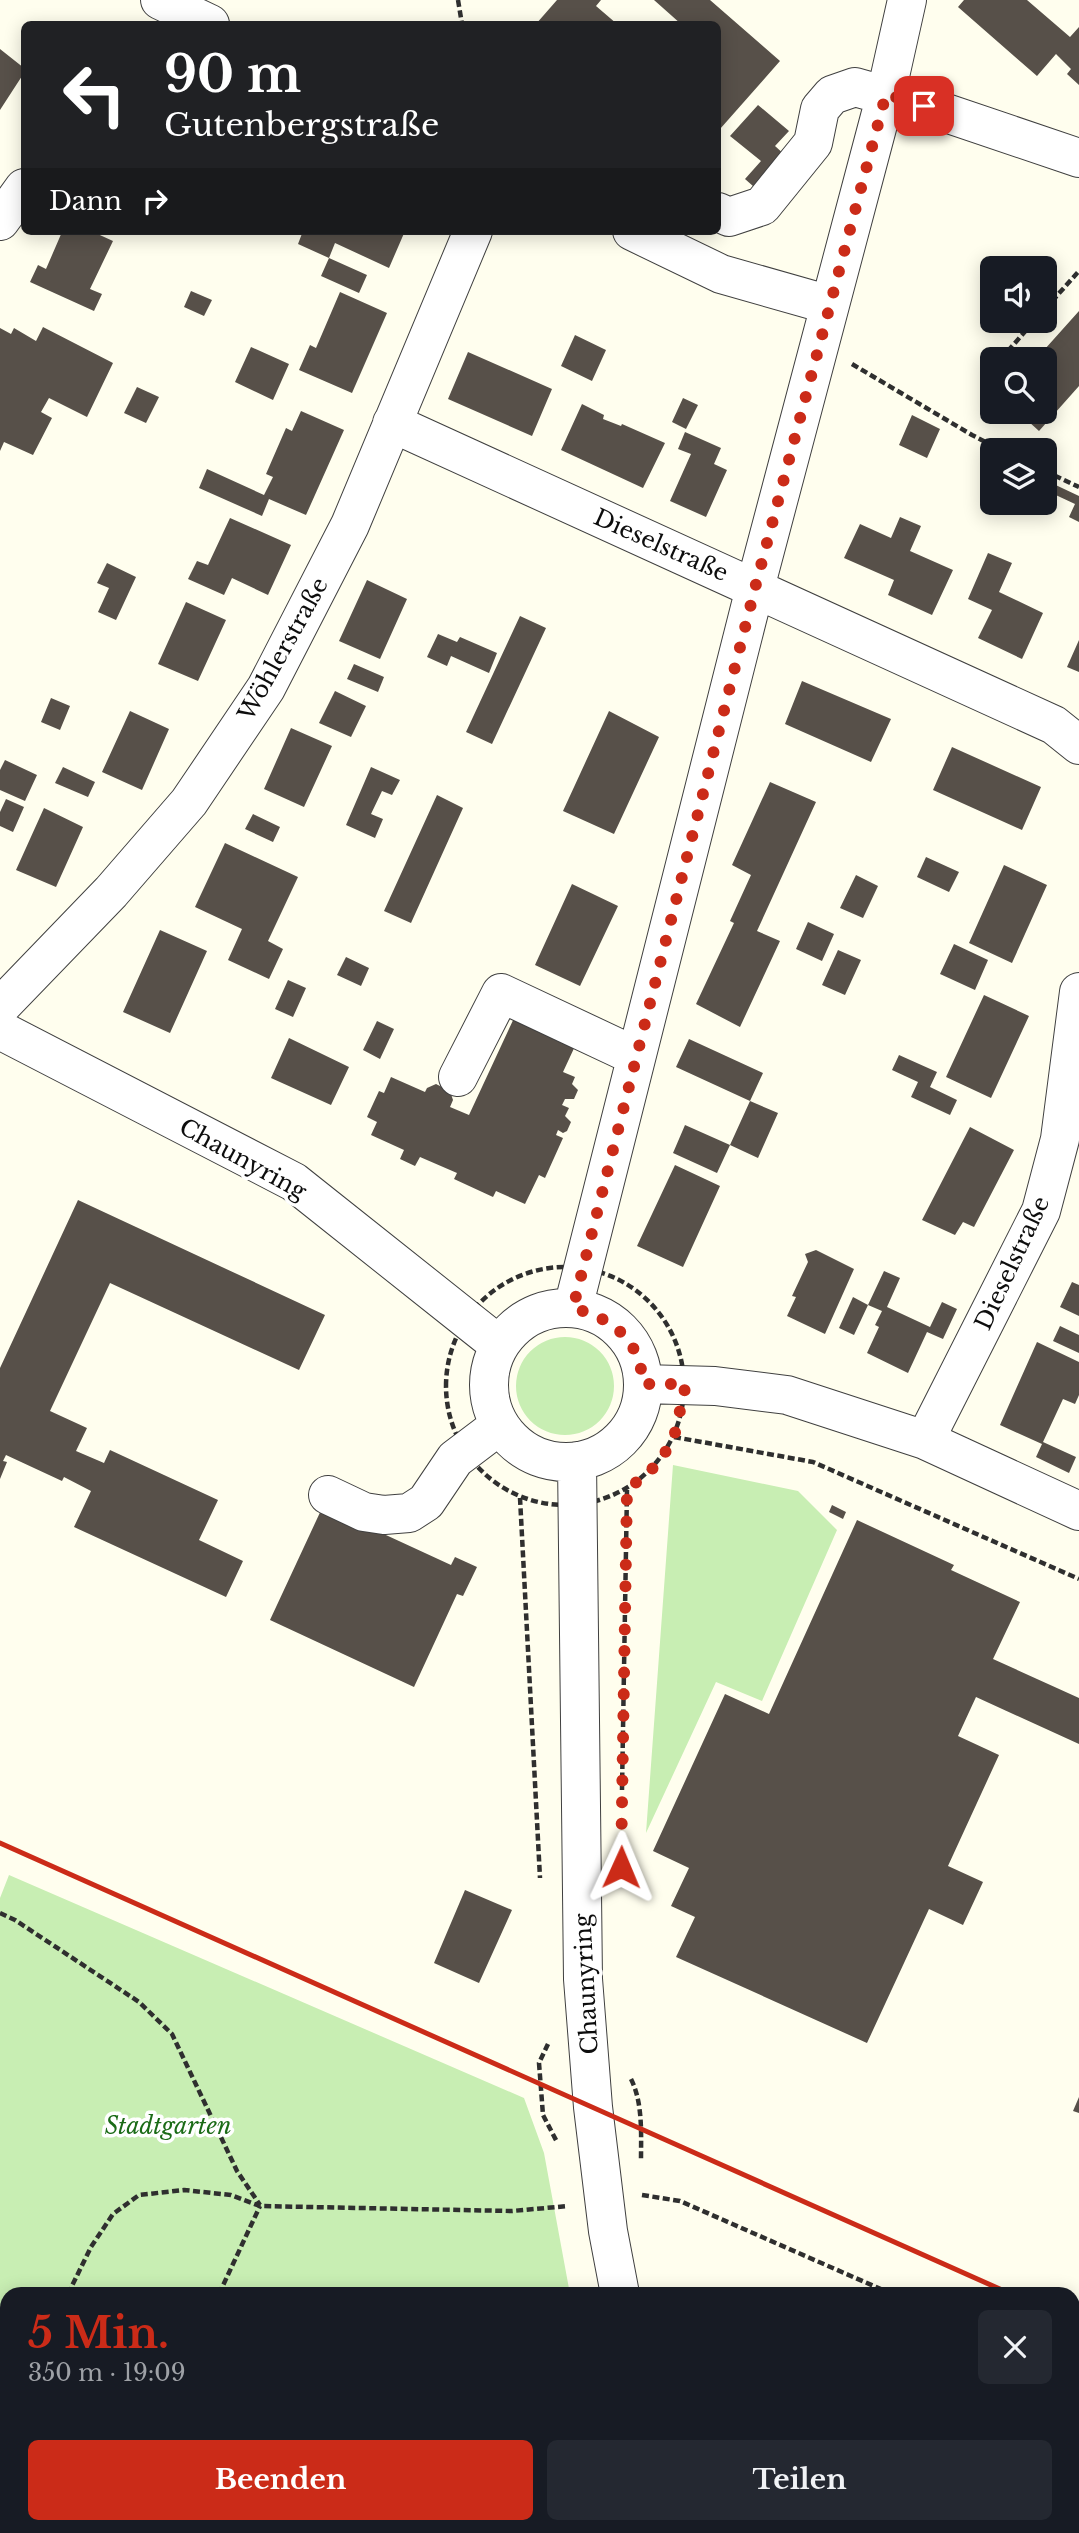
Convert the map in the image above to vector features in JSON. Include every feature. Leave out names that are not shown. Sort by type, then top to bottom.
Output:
[{"type":"street","points":[[145,21],[155,0]]},
{"type":"street","points":[[160,0],[204,21]]},
{"type":"street","points":[[573,1308],[755,588],[886,94],[907,0]]},
{"type":"street","points":[[721,213],[729,217],[762,206],[813,143],[820,110],[832,95],[855,87],[886,94],[1079,158]]},
{"type":"street","points":[[0,221],[21,192]]},
{"type":"street","name":"Wöhlerstraße","points":[[0,1007],[111,892],[189,802],[266,688],[350,525],[471,235]]},
{"type":"street","points":[[640,235],[720,274],[830,305]]},
{"type":"street","name":"Dieselstraße","points":[[392,423],[1054,725],[1079,745]]},
{"type":"street","name":"Dieselstraße","points":[[925,1440],[1041,1211],[1060,1139],[1079,992]]},
{"type":"street","points":[[458,1077],[501,993],[635,1056]]},
{"type":"street","name":"Chaunyring","points":[[0,1030],[294,1182],[499,1345]]},
{"type":"street","points":[[573,1308],[598,1315],[620,1330],[636,1351],[643,1384],[642,1400],[634,1422],[620,1440],[601,1454],[578,1461],[553,1461],[529,1452],[509,1437],[500,1425],[489,1389],[492,1363],[499,1345],[522,1321],[547,1310],[573,1308]]},
{"type":"street","points":[[643,1384],[686,1384],[787,1395],[925,1440],[1079,1511]]},
{"type":"street","points":[[328,1495],[364,1512],[384,1515],[409,1513],[426,1502],[454,1459],[500,1425]]},
{"type":"street","name":"Chaunyring","points":[[578,1461],[583,1979],[594,2120],[608,2231],[619,2287]]},
{"type":"path","points":[[458,0],[462,21]]},
{"type":"path","points":[[1057,296],[1079,271]]},
{"type":"path","points":[[1011,347],[1024,333]]},
{"type":"path","points":[[814,370],[842,378],[849,362],[980,439]]},
{"type":"path","points":[[1057,477],[1079,487]]},
{"type":"path","points":[[622,1793],[627,1490],[659,1463],[674,1437],[686,1384]]},
{"type":"path","points":[[674,1437],[813,1462],[1079,1579]]},
{"type":"path","points":[[520,1498],[541,1888]]},
{"type":"path","points":[[0,1913],[15,1920],[139,2001],[172,2034],[237,2171],[260,2206]]},
{"type":"path","points":[[549,2041],[539,2063],[543,2115],[560,2147]]},
{"type":"path","points":[[624,2067],[637,2091],[641,2169]]},
{"type":"path","points":[[641,2182],[642,2207]]},
{"type":"path","points":[[71,2287],[91,2247],[113,2214],[139,2195],[184,2190],[231,2195],[260,2206],[512,2211],[568,2206],[566,2194]]},
{"type":"path","points":[[641,2195],[680,2201],[876,2287]]},
{"type":"path","points":[[222,2287],[260,2206]]},
{"type":"green space","points":[[565,1337],[584,1341],[600,1351],[610,1367],[614,1386],[610,1405],[600,1421],[584,1431],[565,1435],[546,1431],[530,1421],[520,1405],[516,1386],[520,1367],[530,1351],[546,1341]]},
{"type":"green space","points":[[673,1465],[798,1491],[837,1530],[762,1701],[716,1682],[646,1833]]},
{"type":"green space","name":"Stadtgarten","points":[[9,1875],[524,2098],[544,2153],[569,2287],[0,2287],[0,1898]]},
{"type":"building","points":[[557,0],[601,0],[596,6],[614,21],[539,21]]},
{"type":"building","points":[[654,0],[710,0],[780,61],[721,128],[721,21],[678,21]]},
{"type":"building","points":[[964,0],[1027,0],[1070,37],[1079,27],[1079,85],[1067,74],[1071,69],[1056,54],[1037,76],[958,7]]},
{"type":"building","points":[[0,49],[21,66],[21,78],[0,110]]},
{"type":"building","points":[[758,105],[789,131],[775,146],[807,175],[778,208],[745,179],[761,161],[730,136]]},
{"type":"building","points":[[61,235],[100,235],[113,241],[90,289],[102,294],[94,311],[30,282],[38,265],[46,269]]},
{"type":"building","points":[[301,235],[403,235],[389,268],[335,243],[329,258],[298,244]]},
{"type":"building","points":[[329,258],[367,275],[359,293],[321,276]]},
{"type":"building","points":[[191,291],[212,300],[204,316],[184,307]]},
{"type":"building","points":[[340,292],[387,313],[352,393],[299,370],[310,345],[316,348]]},
{"type":"building","points":[[1079,311],[1079,386],[1057,411],[1057,347],[1047,347]]},
{"type":"building","points":[[43,327],[113,363],[87,417],[49,398],[41,412],[52,418],[33,455],[4,442],[0,451],[0,328],[11,334],[14,328],[36,341]]},
{"type":"building","points":[[575,335],[606,350],[592,381],[561,366]]},
{"type":"building","points":[[251,347],[289,364],[273,400],[235,382]]},
{"type":"building","points":[[468,352],[552,389],[532,436],[448,399]]},
{"type":"building","points":[[137,387],[159,397],[146,423],[124,413]]},
{"type":"building","points":[[683,398],[698,405],[686,429],[672,422]]},
{"type":"building","points":[[582,404],[604,415],[603,419],[621,426],[622,424],[665,443],[643,488],[561,450]]},
{"type":"building","points":[[301,411],[344,430],[306,515],[269,499],[262,516],[199,488],[207,469],[264,495],[273,477],[266,474],[286,428],[292,431]]},
{"type":"building","points":[[912,415],[940,429],[927,458],[899,445]]},
{"type":"building","points":[[1031,424],[1045,424],[1039,431]]},
{"type":"building","points":[[685,432],[721,448],[714,464],[727,470],[706,517],[670,501],[691,454],[678,449]]},
{"type":"building","points":[[1057,486],[1079,496],[1079,522],[1069,517],[1075,504],[1057,496]]},
{"type":"building","points":[[900,517],[921,526],[910,551],[953,570],[932,615],[888,595],[894,580],[844,558],[860,524],[891,538]]},
{"type":"building","points":[[230,518],[291,545],[268,595],[232,578],[224,595],[188,579],[197,561],[208,565]]},
{"type":"building","points":[[988,553],[1012,563],[999,592],[1043,613],[1022,659],[978,638],[992,610],[968,599]]},
{"type":"building","points":[[107,563],[136,577],[116,620],[98,612],[109,588],[97,583]]},
{"type":"building","points":[[367,580],[407,599],[380,659],[339,641]]},
{"type":"building","points":[[186,602],[226,620],[198,681],[158,664]]},
{"type":"building","points":[[520,616],[546,628],[492,744],[466,732]]},
{"type":"building","points":[[438,634],[457,642],[460,637],[497,653],[489,673],[451,656],[447,666],[427,657]]},
{"type":"building","points":[[1079,640],[1079,672],[1067,667]]},
{"type":"building","points":[[354,664],[384,677],[378,692],[347,679]]},
{"type":"building","points":[[802,681],[891,719],[871,762],[785,724]]},
{"type":"building","points":[[335,691],[366,706],[351,737],[319,723]]},
{"type":"building","points":[[51,698],[70,706],[60,730],[41,722]]},
{"type":"building","points":[[130,711],[169,729],[142,790],[102,772]]},
{"type":"building","points":[[609,711],[659,737],[614,834],[563,811]]},
{"type":"building","points":[[291,728],[332,746],[304,807],[264,789]]},
{"type":"building","points":[[952,747],[1041,787],[1022,830],[933,790]]},
{"type":"building","points":[[5,760],[37,775],[25,801],[0,790],[0,770]]},
{"type":"building","points":[[63,767],[95,782],[88,797],[55,783]]},
{"type":"building","points":[[371,767],[400,780],[392,795],[382,791],[371,814],[383,819],[375,838],[346,825]]},
{"type":"building","points":[[770,782],[816,802],[757,931],[780,941],[740,1027],[696,1004],[734,923],[730,921],[751,875],[732,865]]},
{"type":"building","points":[[437,795],[463,808],[411,923],[384,911]]},
{"type":"building","points":[[6,799],[24,807],[13,832],[0,826],[0,812]]},
{"type":"building","points":[[44,808],[83,827],[56,887],[16,870]]},
{"type":"building","points":[[253,814],[280,827],[273,842],[245,829]]},
{"type":"building","points":[[225,843],[298,877],[268,941],[283,949],[269,979],[228,960],[242,929],[195,907]]},
{"type":"building","points":[[926,857],[959,872],[949,892],[917,877]]},
{"type":"building","points":[[1004,865],[1047,885],[1012,963],[969,943]]},
{"type":"building","points":[[856,875],[878,886],[863,918],[840,908]]},
{"type":"building","points":[[572,884],[618,906],[580,986],[535,965]]},
{"type":"building","points":[[808,922],[834,934],[822,961],[796,949]]},
{"type":"building","points":[[160,930],[207,951],[170,1033],[123,1012]]},
{"type":"building","points":[[954,944],[988,960],[975,990],[940,974]]},
{"type":"building","points":[[838,950],[861,960],[845,995],[822,985]]},
{"type":"building","points":[[346,957],[369,968],[361,986],[337,975]]},
{"type":"building","points":[[288,980],[306,988],[293,1017],[275,1009]]},
{"type":"building","points":[[984,995],[1029,1016],[991,1098],[946,1077]]},
{"type":"building","points":[[515,1016],[576,1044],[563,1072],[575,1077],[572,1084],[578,1090],[574,1099],[565,1099],[562,1105],[569,1108],[565,1116],[571,1122],[567,1131],[563,1133],[558,1130],[556,1135],[563,1138],[545,1178],[539,1175],[525,1204],[496,1191],[493,1197],[454,1179],[457,1173],[420,1157],[415,1166],[400,1159],[404,1150],[371,1135],[377,1122],[367,1117],[379,1091],[384,1093],[391,1077],[425,1092],[436,1084],[450,1091],[453,1100],[450,1107],[469,1115]]},
{"type":"building","points":[[377,1021],[394,1029],[380,1059],[363,1050]]},
{"type":"building","points":[[289,1038],[349,1067],[331,1105],[271,1078]]},
{"type":"building","points":[[689,1039],[763,1073],[750,1101],[676,1067]]},
{"type":"building","points":[[899,1055],[937,1072],[930,1087],[957,1100],[950,1115],[911,1097],[918,1082],[892,1070]]},
{"type":"building","points":[[750,1101],[778,1113],[758,1158],[730,1145]]},
{"type":"building","points":[[685,1125],[730,1145],[717,1173],[673,1153]]},
{"type":"building","points":[[970,1127],[1014,1150],[974,1227],[963,1222],[955,1235],[922,1220]]},
{"type":"building","points":[[675,1165],[720,1186],[683,1267],[637,1246]]},
{"type":"building","points":[[78,1200],[325,1315],[299,1370],[110,1283],[50,1411],[87,1428],[76,1451],[104,1463],[110,1450],[218,1500],[199,1540],[243,1561],[226,1597],[74,1527],[91,1491],[64,1477],[62,1481],[6,1455],[3,1461],[7,1462],[0,1479],[0,1368]]},
{"type":"building","points":[[816,1250],[854,1269],[825,1334],[787,1316],[796,1297],[792,1296],[808,1262],[805,1254]]},
{"type":"building","points":[[884,1271],[900,1278],[887,1307],[930,1327],[942,1302],[957,1309],[943,1339],[927,1332],[908,1373],[867,1353],[879,1327],[875,1325],[882,1311],[868,1305]]},
{"type":"building","points":[[1072,1282],[1079,1285],[1079,1316],[1060,1307]]},
{"type":"building","points":[[853,1297],[868,1305],[854,1335],[839,1328]]},
{"type":"building","points":[[1060,1326],[1079,1335],[1079,1353],[1053,1341]]},
{"type":"building","points":[[1037,1342],[1079,1362],[1079,1395],[1075,1404],[1063,1399],[1043,1442],[1076,1457],[1069,1473],[1036,1457],[1042,1444],[1000,1425]]},
{"type":"building","points":[[832,1505],[846,1512],[843,1519],[829,1512]]},
{"type":"building","points":[[323,1506],[451,1565],[455,1557],[477,1567],[463,1596],[457,1594],[414,1687],[270,1620]]},
{"type":"building","points":[[857,1520],[954,1565],[951,1570],[1020,1602],[993,1659],[1079,1698],[1079,1744],[976,1697],[958,1736],[999,1755],[948,1866],[983,1882],[963,1925],[929,1909],[867,2043],[676,1957],[695,1917],[671,1906],[689,1868],[653,1851],[725,1694],[769,1714]]},
{"type":"building","points":[[465,1890],[512,1910],[479,1983],[434,1963]]},
{"type":"building","points":[[1079,2097],[1079,2113],[1073,2111]]},
{"type":"railway","points":[[0,1843],[995,2287]]},
{"type":"route","points":[[621,1867],[627,1490],[659,1463],[674,1437],[686,1384],[643,1384],[636,1351],[620,1330],[598,1315],[573,1308],[755,588],[886,94],[924,106]]}]
